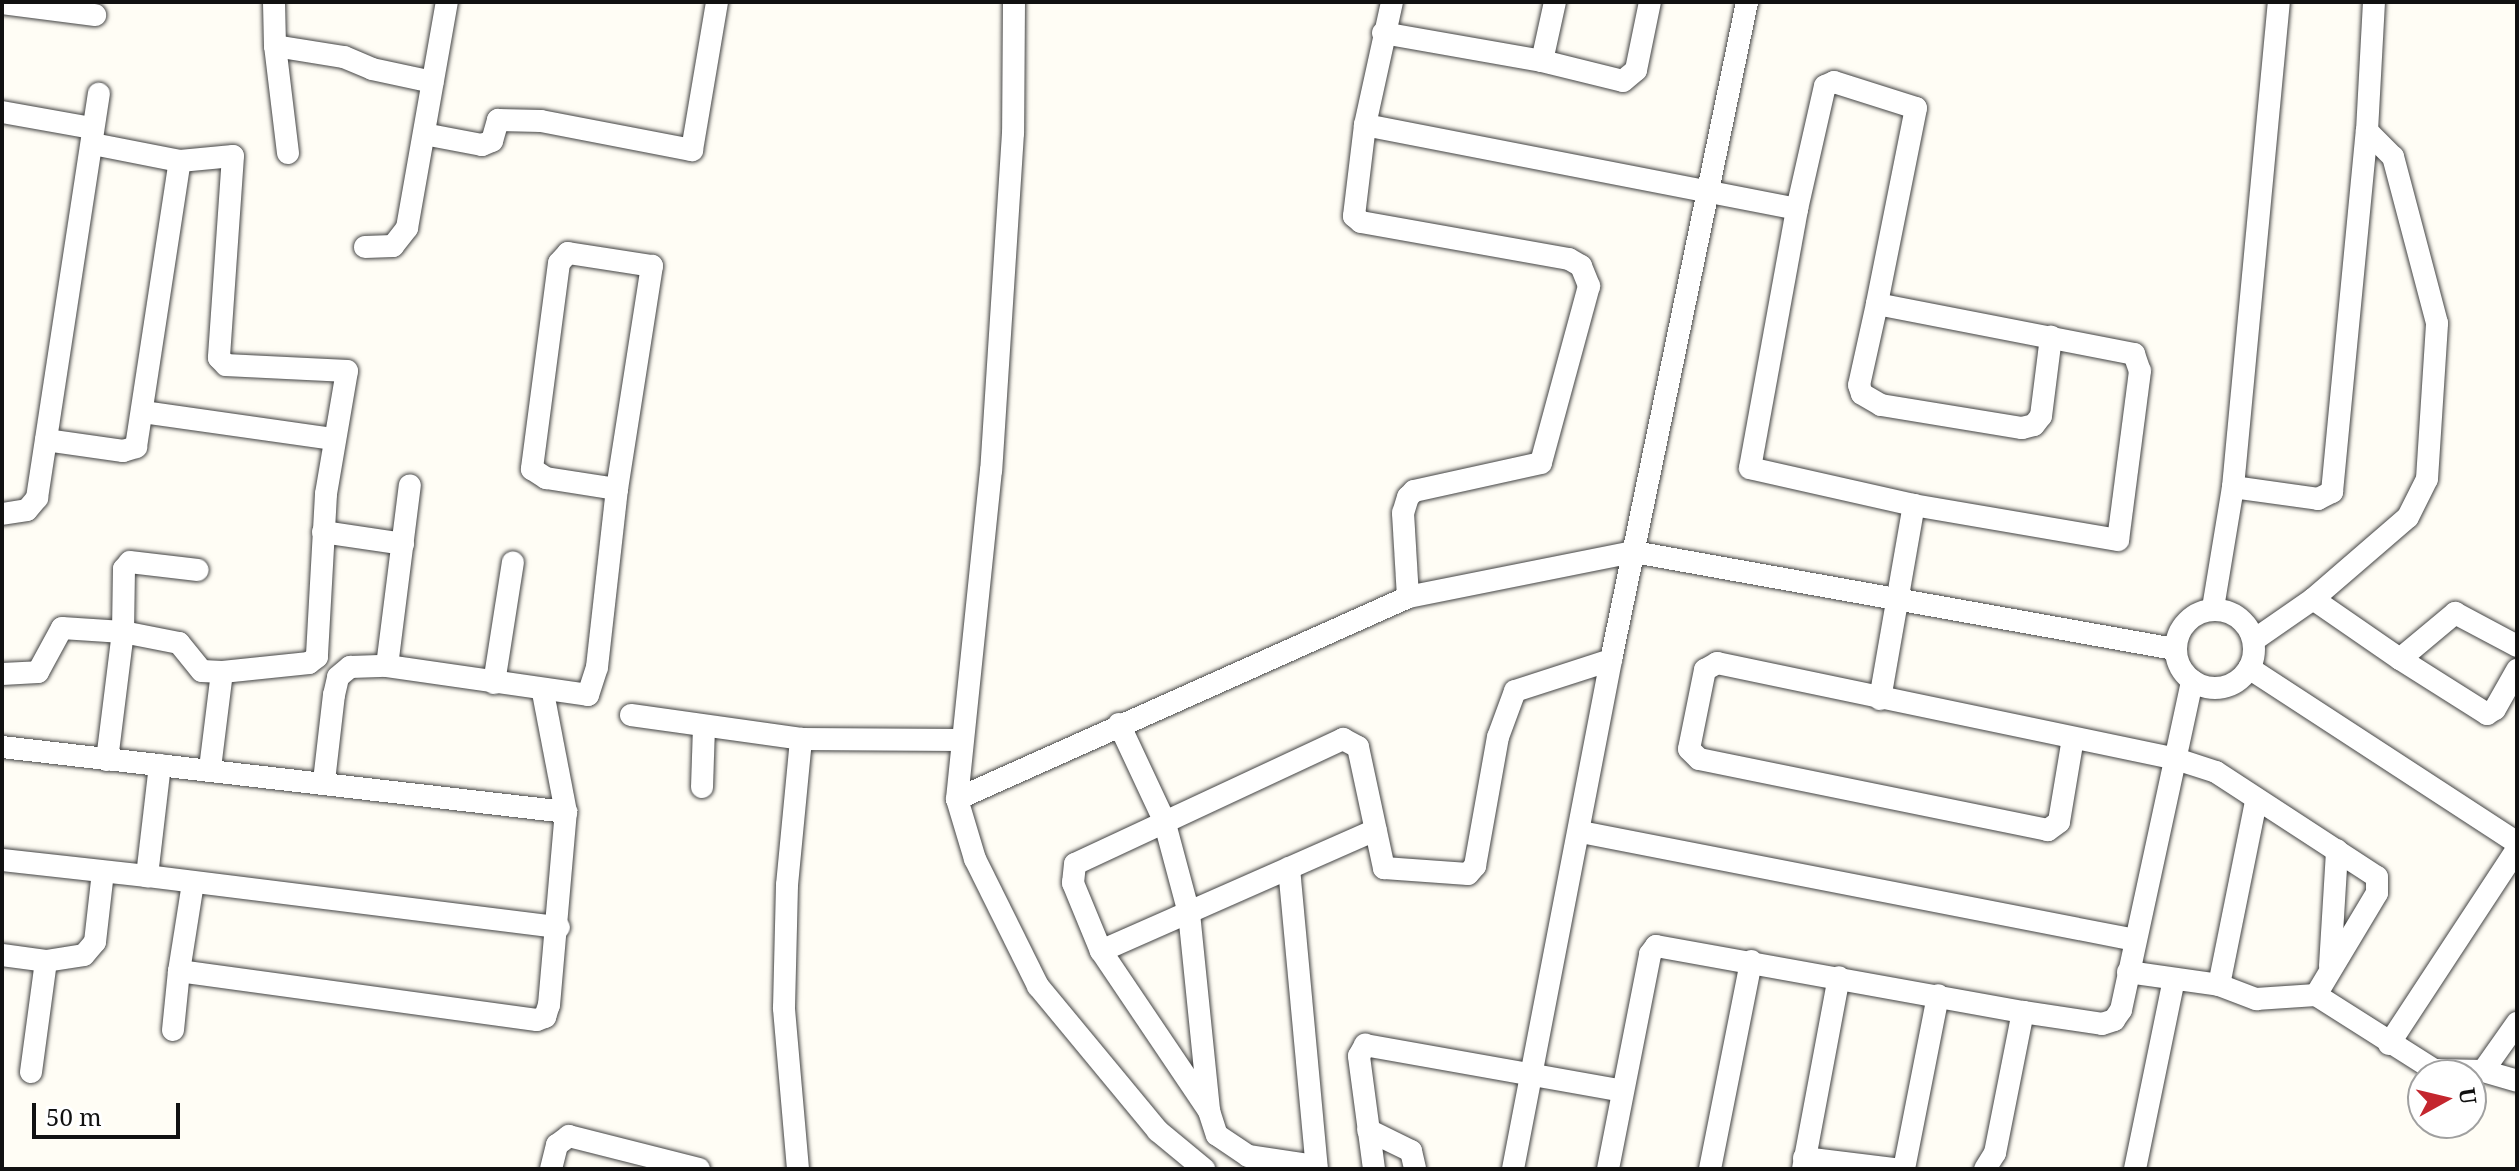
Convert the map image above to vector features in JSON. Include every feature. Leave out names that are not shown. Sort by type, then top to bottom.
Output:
[{"type":"street","points":[[274,2],[275,46],[288,153]]},
{"type":"street","points":[[365,247],[393,246],[402,239],[447,2]]},
{"type":"street","points":[[424,134],[482,145],[492,141],[498,120],[541,121],[692,150],[717,2]]},
{"type":"street","points":[[1014,2],[1013,133],[991,470],[960,740],[957,799],[975,859],[1038,986],[1122,1091],[1193,1165]]},
{"type":"street","points":[[1392,2],[1383,33],[1351,206],[1361,222],[1569,259],[1581,266],[1589,286],[1541,463],[1414,491],[1408,497],[1403,513],[1408,597]]},
{"type":"street","points":[[1542,61],[1555,2]]},
{"type":"street","points":[[1383,33],[1542,61],[1615,82],[1629,79],[1636,70],[1650,2]]},
{"type":"street","points":[[1513,1169],[1705,189],[1747,2]]},
{"type":"street","points":[[2213,608],[2233,487],[2279,2]]},
{"type":"street","points":[[2233,487],[2318,499],[2332,492],[2367,131],[2374,2]]},
{"type":"street","points":[[2,3],[95,15]]},
{"type":"street","points":[[275,46],[344,57],[372,69],[433,82]]},
{"type":"street","points":[[1877,304],[2126,349],[2138,362],[2118,540],[1914,505],[1750,468],[1797,209],[1829,83],[1916,108],[1859,385],[1862,394],[1881,405],[2022,428],[2034,425],[2041,416],[2051,337]]},
{"type":"street","points":[[2,514],[33,506],[99,94]]},
{"type":"street","points":[[2,112],[180,161],[233,156],[219,358],[226,365],[347,371],[332,439],[315,661],[222,672],[202,671],[179,643],[123,632],[62,628],[38,672],[2,674]]},
{"type":"street","points":[[1365,125],[1797,209]]},
{"type":"street","points":[[2254,640],[2313,599],[2408,517],[2426,484],[2437,323],[2393,157],[2367,131]]},
{"type":"street","points":[[46,440],[129,451],[136,447],[180,161]]},
{"type":"street","points":[[324,781],[338,677],[350,667],[387,666],[543,692],[588,695],[597,667],[617,489],[652,266],[568,253],[559,263],[532,469],[546,478],[617,489]]},
{"type":"street","points":[[143,412],[332,439]]},
{"type":"street","points":[[387,666],[410,485]]},
{"type":"street","points":[[1880,699],[1914,505]]},
{"type":"street","points":[[323,532],[403,544]]},
{"type":"street","points":[[957,799],[1408,597],[1634,552],[1899,603],[2174,649]]},
{"type":"street","points":[[494,683],[513,562]]},
{"type":"street","points":[[107,760],[123,632],[127,564],[198,570]]},
{"type":"street","points":[[2313,599],[2487,714],[2517,670]]},
{"type":"street","points":[[2174,649],[2185,620],[2213,608],[2231,612],[2246,623],[2254,640],[2249,668],[2223,686],[2192,681]]},
{"type":"street","points":[[2400,659],[2455,613],[2517,646]]},
{"type":"street","points":[[1608,1169],[1652,950],[1668,944],[2023,1012],[2102,1024],[2114,1020],[2121,1010],[2192,681],[2174,649]]},
{"type":"street","points":[[1209,1111],[1101,951],[1073,883],[1075,864],[1343,739],[1358,747],[1381,864],[1387,870],[1471,872],[1498,737],[1515,691],[1611,660]]},
{"type":"street","points":[[2073,738],[2059,822],[2048,830],[1699,759],[1689,749],[1705,670],[1717,663],[2173,758],[2216,772],[2256,801],[2371,870],[2379,885],[2316,995]]},
{"type":"street","points":[[2249,668],[2517,843]]},
{"type":"street","points":[[210,769],[222,672]]},
{"type":"street","points":[[179,971],[537,1020],[548,1012],[559,927],[566,812],[543,692]]},
{"type":"street","points":[[631,715],[801,739],[960,740]]},
{"type":"street","points":[[1119,724],[1164,820],[1189,913],[1209,1111],[1217,1135],[1239,1151],[1316,1167],[1289,868]]},
{"type":"street","points":[[702,787],[704,726]]},
{"type":"street","points":[[798,1169],[784,1008],[787,885],[801,739]]},
{"type":"street","points":[[2,747],[324,781],[566,812]]},
{"type":"street","points":[[147,876],[160,765]]},
{"type":"street","points":[[2219,985],[2256,801]]},
{"type":"street","points":[[1101,951],[1375,830]]},
{"type":"street","points":[[1581,832],[2135,940]]},
{"type":"street","points":[[2389,1044],[2517,849]]},
{"type":"street","points":[[2330,967],[2337,850]]},
{"type":"street","points":[[2,860],[559,927]]},
{"type":"street","points":[[2,955],[46,961],[84,955],[95,942],[103,872]]},
{"type":"street","points":[[173,1030],[193,883]]},
{"type":"street","points":[[31,1072],[46,961]]},
{"type":"street","points":[[1710,1169],[1751,961]]},
{"type":"street","points":[[2128,972],[2219,985],[2256,999],[2316,995],[2415,1059]]},
{"type":"street","points":[[1839,977],[1804,1164],[1893,1169]]},
{"type":"street","points":[[2135,1169],[2174,979]]},
{"type":"street","points":[[1904,1169],[1938,995]]},
{"type":"street","points":[[1985,1169],[1995,1153],[2023,1012]]},
{"type":"street","points":[[2487,1065],[2517,1023]]},
{"type":"street","points":[[1374,1169],[1359,1056],[1365,1045],[1532,1072],[1622,1091]]},
{"type":"street","points":[[2487,1072],[2517,1081]]},
{"type":"street","points":[[1368,1130],[1411,1151],[1415,1169]]},
{"type":"street","points":[[551,1169],[557,1145],[569,1136],[699,1169]]}]
